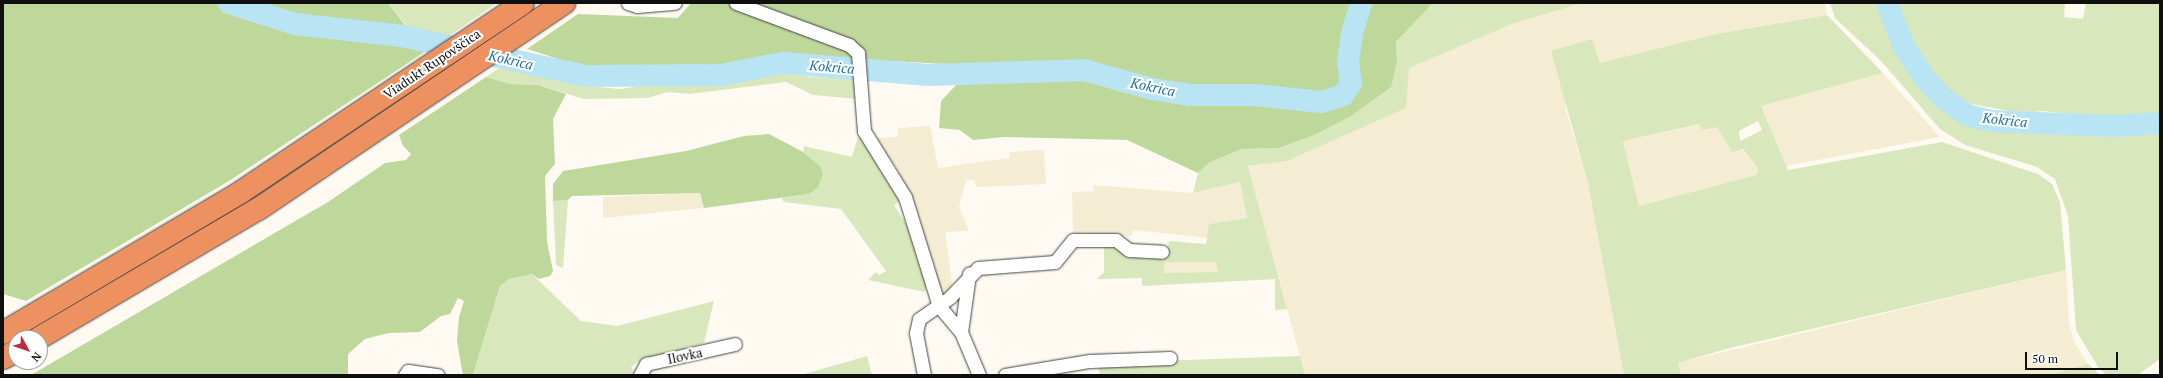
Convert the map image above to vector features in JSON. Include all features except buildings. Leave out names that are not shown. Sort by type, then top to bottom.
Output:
[{"type":"highway","name":"Viadukt Rupovščica","points":[[3,333],[241,192],[342,126],[523,3]]},
{"type":"highway","name":"Viadukt Rupovščica","points":[[48,333],[260,208],[371,135],[564,3]]},
{"type":"street","points":[[628,3],[638,6],[675,3]]},
{"type":"street","points":[[736,3],[849,45],[858,53],[862,87],[864,131],[905,197],[939,306],[960,332],[979,375]]},
{"type":"street","points":[[924,375],[916,333],[919,319],[950,297],[970,274],[978,268],[1055,262],[1073,240],[1116,240],[1129,250],[1162,252]]},
{"type":"street","points":[[960,332],[970,274]]},
{"type":"street","name":"Ilovka","points":[[640,375],[646,364],[735,344]]},
{"type":"street","points":[[1005,375],[1090,361],[1170,358]]},
{"type":"street","points":[[405,375],[408,371],[438,375]]},
{"type":"shaded area","points":[[1582,3],[1825,3],[1827,15],[1716,34],[1600,64],[1565,107],[1588,184],[1624,375],[1305,375],[1248,166],[1287,161],[1405,108],[1409,68],[1512,24]]},
{"type":"shaded area","points":[[1883,73],[1940,137],[1786,166],[1761,106]]},
{"type":"shaded area","points":[[1699,124],[1702,130],[1717,126],[1732,152],[1742,149],[1759,170],[1756,175],[1639,206],[1623,141]]},
{"type":"shaded area","points":[[930,126],[938,168],[1009,158],[1009,152],[1044,150],[1046,184],[977,187],[973,179],[966,181],[959,206],[969,231],[945,232],[953,289],[941,297],[903,182],[895,165],[873,138],[897,137],[898,128]]},
{"type":"shaded area","points":[[1240,182],[1247,218],[1210,224],[1207,238],[1134,230],[1131,236],[1073,235],[1072,192],[1094,191],[1093,185],[1193,193]]},
{"type":"shaded area","points":[[700,193],[704,208],[603,218],[603,197]]},
{"type":"shaded area","points":[[1165,262],[1217,262],[1218,273],[1164,273]]},
{"type":"shaded area","points":[[2066,270],[2069,323],[2074,342],[2088,364],[2048,375],[1681,375],[1677,363]]},
{"type":"green space","points":[[3,3],[218,3],[264,20],[312,31],[365,35],[429,49],[229,181],[26,301],[3,294]]},
{"type":"green space","points":[[240,3],[388,3],[405,25],[403,30],[365,26],[338,27]]},
{"type":"green space","points":[[388,3],[497,3],[446,38],[403,30],[405,24]]},
{"type":"green space","points":[[691,3],[1355,3],[1347,34],[1346,81],[1341,87],[1323,96],[1216,84],[1168,86],[1079,62],[962,65],[800,56],[773,57],[727,66],[613,69],[584,67],[527,49],[578,14],[678,18]]},
{"type":"green space","points":[[1366,3],[1433,3],[1396,42],[1397,61],[1391,87],[1351,116],[1312,136],[1279,148],[1242,149],[1210,162],[1198,173],[1127,140],[1004,137],[973,140],[960,130],[939,128],[941,101],[960,81],[1085,76],[1148,97],[1224,106],[1258,101],[1311,109],[1332,104],[1348,97],[1355,88],[1357,25]]},
{"type":"green space","points":[[1433,3],[1582,3],[1512,24],[1409,68],[1406,108],[1287,161],[1248,166],[1287,309],[1275,310],[1275,279],[1142,286],[1142,278],[1097,279],[1104,272],[1104,244],[1114,245],[1123,253],[1167,257],[1169,241],[1206,244],[1209,224],[1247,218],[1240,182],[1193,193],[1198,173],[1210,162],[1242,149],[1279,148],[1312,136],[1364,107],[1397,61],[1396,42]],"holes":[[[1165,262],[1216,262],[1218,272],[1164,273]]]},
{"type":"green space","points":[[1830,3],[1880,3],[1900,53],[1919,83],[1969,124],[2075,132],[2092,129],[2160,131],[2160,359],[2138,375],[2107,375],[2098,367],[2076,330],[2068,216],[2055,179],[2037,167],[1965,145],[1940,129],[1881,61],[1835,18]]},
{"type":"green space","points":[[1892,3],[2065,3],[2064,17],[2083,19],[2086,3],[2160,3],[2160,117],[2124,120],[2043,111],[2020,113],[1961,102],[1913,56]]},
{"type":"green space","points":[[1827,15],[1883,73],[1761,106],[1788,170],[1942,142],[2038,174],[2052,184],[2060,202],[2066,270],[1730,348],[1678,363],[1681,375],[1624,375],[1588,184],[1551,51],[1592,39],[1600,63],[1716,34]],"holes":[[[1758,121],[1762,130],[1740,141],[1739,131]],[[1699,124],[1702,130],[1717,127],[1732,152],[1743,149],[1759,170],[1756,175],[1639,206],[1623,141]]]},
{"type":"green space","points":[[502,66],[577,85],[620,89],[662,83],[724,81],[786,72],[810,77],[857,79],[858,99],[813,95],[786,82],[689,94],[668,92],[647,98],[584,99],[538,85],[511,84],[486,77]]},
{"type":"green space","points":[[486,77],[511,84],[538,85],[566,94],[553,119],[555,164],[545,176],[547,242],[553,271],[550,276],[539,279],[532,274],[509,279],[500,286],[473,375],[463,375],[461,365],[457,340],[459,317],[464,301],[458,298],[450,314],[441,316],[420,332],[389,333],[365,339],[348,354],[348,375],[31,375],[40,370],[48,370],[48,365],[328,202],[385,163],[406,160],[411,154],[403,146],[399,135]]},
{"type":"green space","points":[[769,134],[803,152],[820,166],[823,174],[818,187],[809,194],[704,208],[700,193],[572,196],[568,200],[553,201],[553,184],[563,171],[686,151],[744,136]]},
{"type":"green space","points":[[858,137],[868,143],[902,200],[894,205],[914,236],[927,283],[925,292],[868,280],[876,272],[879,275],[886,271],[841,209],[784,202],[781,198],[809,194],[820,166],[803,152],[804,146],[852,157]]},
{"type":"green space","points":[[568,200],[563,268],[556,265],[553,201]]},
{"type":"green space","points":[[532,274],[581,321],[617,326],[714,301],[704,343],[638,362],[631,367],[635,375],[473,375],[500,286],[509,279]]},
{"type":"green space","points":[[867,356],[872,375],[801,375]]},
{"type":"green space","points":[[1300,356],[1305,375],[1100,375],[1098,363]]},
{"type":"green space","points":[[2088,364],[2100,375],[2048,375],[2081,366]]},
{"type":"waterway","name":"Kokrica","points":[[229,3],[295,24],[402,36],[585,76],[721,75],[783,63],[929,75],[1084,70],[1152,89],[1190,95],[1254,95],[1322,102],[1343,95],[1351,83],[1348,62],[1352,33],[1361,3]]},
{"type":"waterway","name":"Kokrica","points":[[1887,3],[1903,45],[1925,79],[1943,98],[1967,115],[1991,121],[2115,126],[2160,123]]}]
